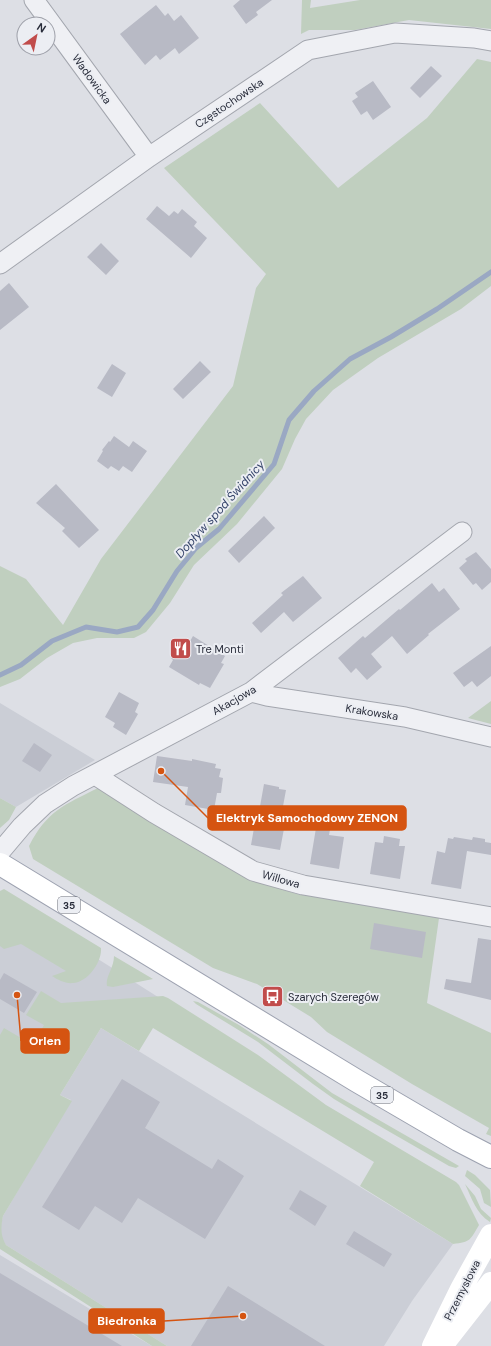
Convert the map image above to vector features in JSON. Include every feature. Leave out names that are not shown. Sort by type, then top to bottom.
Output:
[{"type":"main road","name":"35","points":[[0,864],[357,1081],[491,1158]]},
{"type":"main road","name":"Przemysłowa","points":[[434,1346],[461,1289],[491,1235]]},
{"type":"main road","name":"Przemysłowa","points":[[442,1346],[491,1283]]},
{"type":"street","name":"Wadowicka","points":[[34,0],[149,157]]},
{"type":"street","name":"Częstochowska","points":[[0,264],[149,157],[308,50],[395,33],[474,38],[491,41]]},
{"type":"street","name":"Akacjowa","points":[[0,852],[22,826],[45,804],[73,786],[251,692],[462,532]]},
{"type":"street","name":"Krakowska","points":[[251,692],[267,696],[405,717],[491,737]]},
{"type":"street","name":"Willowa","points":[[95,775],[154,814],[253,871],[303,885],[491,917]]},
{"type":"shaded area","points":[[0,703],[95,760],[16,807],[0,798]]},
{"type":"shaded area","points":[[0,897],[158,997],[114,1000],[58,1048],[0,1051]]},
{"type":"shaded area","points":[[101,1028],[453,1244],[412,1301],[384,1346],[167,1346],[6,1245],[1,1238],[0,1229],[3,1216],[71,1100],[60,1095]]},
{"type":"shaded area","points":[[0,1255],[135,1336],[152,1346],[0,1346]]},
{"type":"green space","points":[[302,0],[311,0],[310,8],[360,0],[491,0],[491,29],[409,20],[355,30],[309,30],[301,34]]},
{"type":"green space","points":[[477,59],[491,62],[491,286],[461,309],[378,358],[333,390],[306,419],[295,439],[282,469],[237,524],[194,565],[170,603],[146,632],[134,638],[97,638],[73,643],[47,658],[20,679],[0,687],[0,566],[26,579],[63,625],[101,559],[233,386],[256,288],[266,274],[164,168],[260,103],[338,188],[427,118]]},
{"type":"green space","points":[[491,701],[491,724],[468,718]]},
{"type":"green space","points":[[98,788],[258,882],[297,894],[439,918],[427,1003],[491,1033],[491,1136],[486,1134],[489,1128],[412,1084],[327,1032],[311,1017],[257,984],[213,968],[33,859],[29,846],[36,834],[50,817],[75,799]]},
{"type":"green space","points":[[0,798],[16,807],[9,820],[0,828]]},
{"type":"green space","points":[[4,889],[101,948],[97,965],[89,975],[79,982],[65,982],[52,976],[66,971],[21,944],[4,949],[0,946],[0,891]]},
{"type":"green space","points":[[114,956],[153,979],[113,987],[107,986],[107,979],[113,964]]},
{"type":"green space","points":[[41,991],[61,1003],[163,996],[168,998],[258,1055],[326,1105],[456,1182],[459,1185],[479,1225],[474,1234],[467,1241],[453,1244],[360,1186],[374,1162],[153,1028],[139,1051],[101,1028],[60,1095],[72,1101],[3,1216],[1,1227],[2,1234],[6,1245],[167,1346],[152,1346],[0,1249],[0,1035],[4,1028],[33,1045],[44,1025],[26,1015]]},
{"type":"green space","points":[[193,1001],[198,1002],[239,1025],[268,1044],[332,1093],[459,1166],[456,1168],[449,1166],[334,1099],[258,1042]]},
{"type":"green space","points":[[467,1170],[475,1175],[490,1190],[491,1207],[484,1203],[480,1189],[465,1176]]},
{"type":"green space","points":[[465,1184],[475,1196],[481,1209],[491,1218],[490,1222],[478,1210]]},
{"type":"building","points":[[240,0],[272,0],[256,12],[258,15],[246,24],[233,6]]},
{"type":"building","points":[[156,5],[165,16],[168,13],[174,21],[181,15],[199,38],[179,54],[175,48],[160,60],[156,55],[145,65],[120,34]]},
{"type":"building","points":[[431,66],[442,76],[420,98],[410,88]]},
{"type":"building","points":[[373,81],[391,107],[373,120],[367,111],[361,115],[352,101],[358,97],[355,93]]},
{"type":"building","points":[[157,206],[169,216],[174,211],[178,214],[182,209],[197,222],[194,226],[207,238],[191,258],[146,219]]},
{"type":"building","points":[[101,243],[119,261],[106,275],[87,257]]},
{"type":"building","points":[[9,283],[29,307],[0,330],[0,291]]},
{"type":"building","points":[[200,361],[211,372],[183,399],[173,389]]},
{"type":"building","points":[[112,364],[126,373],[112,397],[97,388]]},
{"type":"building","points":[[114,436],[129,447],[133,441],[147,451],[132,472],[123,466],[119,471],[111,466],[108,469],[97,461],[103,451],[102,450]]},
{"type":"building","points":[[56,484],[99,530],[79,548],[62,531],[65,528],[36,503]]},
{"type":"building","points":[[264,516],[275,528],[239,563],[228,551]]},
{"type":"building","points":[[476,552],[491,569],[491,582],[482,590],[476,583],[473,585],[459,568],[467,561],[465,559]]},
{"type":"building","points":[[303,576],[322,598],[293,622],[284,612],[261,633],[252,623],[283,595],[281,593]]},
{"type":"building","points":[[432,583],[439,592],[444,588],[460,609],[428,634],[429,635],[407,654],[392,636],[371,654],[382,667],[367,680],[356,668],[351,673],[338,658],[363,636],[365,638]]},
{"type":"building","points":[[193,636],[225,656],[221,663],[224,664],[210,688],[200,683],[199,685],[169,667],[173,660],[171,658],[182,640],[189,643]]},
{"type":"building","points":[[491,646],[491,676],[477,687],[472,681],[464,687],[453,673]]},
{"type":"building","points":[[119,692],[139,703],[135,712],[138,714],[126,735],[113,727],[115,723],[105,717]]},
{"type":"building","points":[[34,743],[52,755],[40,772],[22,761]]},
{"type":"building","points":[[157,756],[192,761],[192,759],[216,764],[215,768],[221,769],[219,777],[223,778],[221,793],[217,793],[214,810],[185,805],[188,787],[153,782]]},
{"type":"building","points":[[264,784],[286,790],[281,817],[286,818],[280,850],[251,845],[254,828],[256,829]]},
{"type":"building","points":[[317,822],[331,824],[329,835],[344,837],[339,869],[310,864]]},
{"type":"building","points":[[384,836],[400,839],[399,846],[405,846],[400,879],[370,874],[375,842],[383,843]]},
{"type":"building","points":[[454,837],[472,840],[473,837],[485,839],[485,842],[491,843],[491,855],[467,851],[461,889],[431,884],[437,851],[445,853],[448,838],[453,839]]},
{"type":"building","points":[[374,923],[426,932],[422,958],[370,949]]},
{"type":"building","points":[[478,938],[491,940],[491,1000],[444,989],[446,979],[471,983]]},
{"type":"building","points":[[4,973],[37,992],[24,1013],[0,999],[0,980]]},
{"type":"building","points":[[122,1079],[160,1102],[145,1128],[212,1169],[218,1159],[244,1176],[205,1239],[138,1198],[122,1223],[95,1206],[79,1230],[42,1207]]},
{"type":"building","points":[[300,1190],[327,1206],[315,1226],[289,1209]]},
{"type":"building","points":[[354,1231],[392,1254],[384,1267],[346,1244]]},
{"type":"building","points":[[0,1273],[82,1322],[122,1346],[0,1346]]},
{"type":"building","points":[[228,1286],[325,1346],[191,1346]]},
{"type":"waterway","name":"Dopływ spod Świdnicy","points":[[0,675],[21,665],[52,641],[86,627],[117,632],[138,627],[153,610],[177,571],[196,548],[219,529],[274,464],[289,420],[314,391],[350,359],[391,337],[437,309],[491,272]]},
{"type":"place","name":"Tre Monti","points":[[181,649]]},
{"type":"place","name":"Elektryk Samochodowy ZENON","points":[[161,771]]},
{"type":"place","name":"Orlen","points":[[17,995]]},
{"type":"place","name":"Szarych Szeregów","points":[[272,997]]},
{"type":"place","name":"Biedronka","points":[[243,1316]]}]
